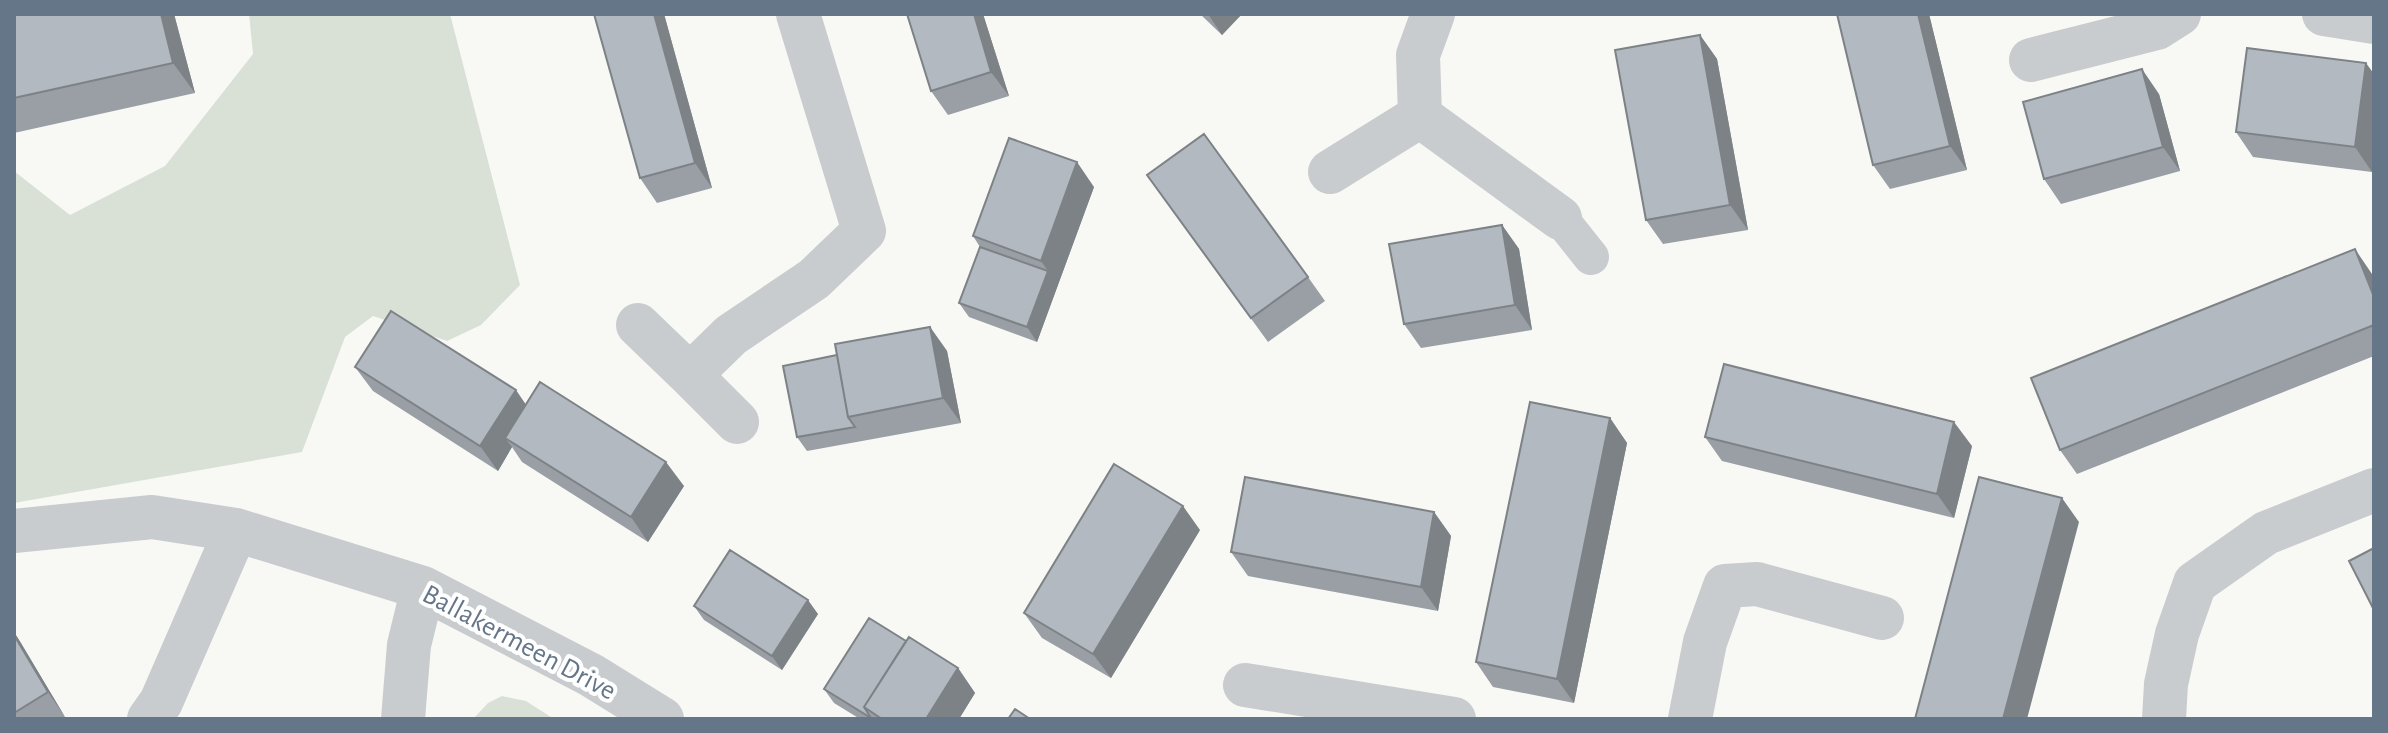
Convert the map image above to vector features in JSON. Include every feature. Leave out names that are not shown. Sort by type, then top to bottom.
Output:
[{"type":"street","points":[[690,375],[731,335],[814,279],[864,231],[798,14]]},
{"type":"street","points":[[1420,116],[1418,55],[1433,14]]},
{"type":"street","points":[[2031,60],[2157,28],[2179,14]]},
{"type":"street","points":[[2324,14],[2374,22]]},
{"type":"street","points":[[1330,172],[1420,116]]},
{"type":"street","points":[[1420,116],[1560,218]]},
{"type":"street","points":[[638,325],[737,422]]},
{"type":"street","points":[[2164,719],[2166,684],[2177,634],[2195,583],[2266,533],[2374,490]]},
{"type":"street","name":"Ballakermeen Drive","points":[[14,531],[152,517],[236,530],[423,588],[591,675],[662,719]]},
{"type":"street","points":[[149,719],[161,702],[236,530]]},
{"type":"street","points":[[1690,719],[1705,642],[1725,586],[1757,584],[1882,618]]},
{"type":"street","points":[[403,719],[409,645],[423,588]]},
{"type":"street","points":[[1245,685],[1454,719]]},
{"type":"lane","points":[[1560,218],[1591,257]]},
{"type":"shaded area","points":[[249,14],[450,14],[520,285],[481,325],[447,341],[373,316],[345,337],[302,452],[14,503],[14,171],[70,215],[165,166],[253,54]]},
{"type":"shaded area","points":[[502,696],[526,701],[554,719],[473,719],[488,703]]},
{"type":"building","points":[[14,14],[161,14],[173,63],[14,98]]},
{"type":"building","points":[[594,14],[654,14],[695,163],[640,178]]},
{"type":"building","points":[[907,14],[974,14],[991,72],[931,91]]},
{"type":"building","points":[[1837,14],[1918,14],[1950,146],[1873,165]]},
{"type":"building","points":[[1700,35],[1730,205],[1646,220],[1615,50]]},
{"type":"building","points":[[2247,48],[2366,63],[2355,147],[2236,132]]},
{"type":"building","points":[[2142,69],[2163,147],[2044,179],[2023,102]]},
{"type":"building","points":[[1204,134],[1308,277],[1251,318],[1147,175]]},
{"type":"building","points":[[1009,138],[1077,162],[1041,261],[973,236]]},
{"type":"building","points":[[1502,225],[1515,305],[1404,324],[1389,244]]},
{"type":"building","points":[[980,247],[1048,271],[1027,327],[959,303]]},
{"type":"building","points":[[2355,249],[2374,297],[2374,325],[2060,450],[2031,378]]},
{"type":"building","points":[[391,311],[516,390],[480,446],[355,367]]},
{"type":"building","points":[[930,327],[943,398],[848,417],[835,344]]},
{"type":"building","points":[[837,355],[848,417],[855,427],[797,437],[783,366]]},
{"type":"building","points":[[1724,364],[1954,422],[1937,494],[1705,437]]},
{"type":"building","points":[[540,382],[666,462],[631,517],[505,438]]},
{"type":"building","points":[[1530,402],[1610,418],[1557,679],[1476,662]]},
{"type":"building","points":[[1114,464],[1183,506],[1093,654],[1024,613]]},
{"type":"building","points":[[1245,477],[1434,512],[1421,587],[1231,552]]},
{"type":"building","points":[[1979,477],[2062,498],[2003,719],[1915,719]]},
{"type":"building","points":[[2374,548],[2374,610],[2349,561]]},
{"type":"building","points":[[730,550],[808,600],[772,656],[694,606]]},
{"type":"building","points":[[869,618],[906,641],[864,707],[871,718],[824,689]]},
{"type":"building","points":[[14,635],[48,692],[14,713]]},
{"type":"building","points":[[909,637],[958,668],[926,719],[882,719],[864,707]]},
{"type":"building","points":[[1015,709],[1030,719],[1008,719]]}]
